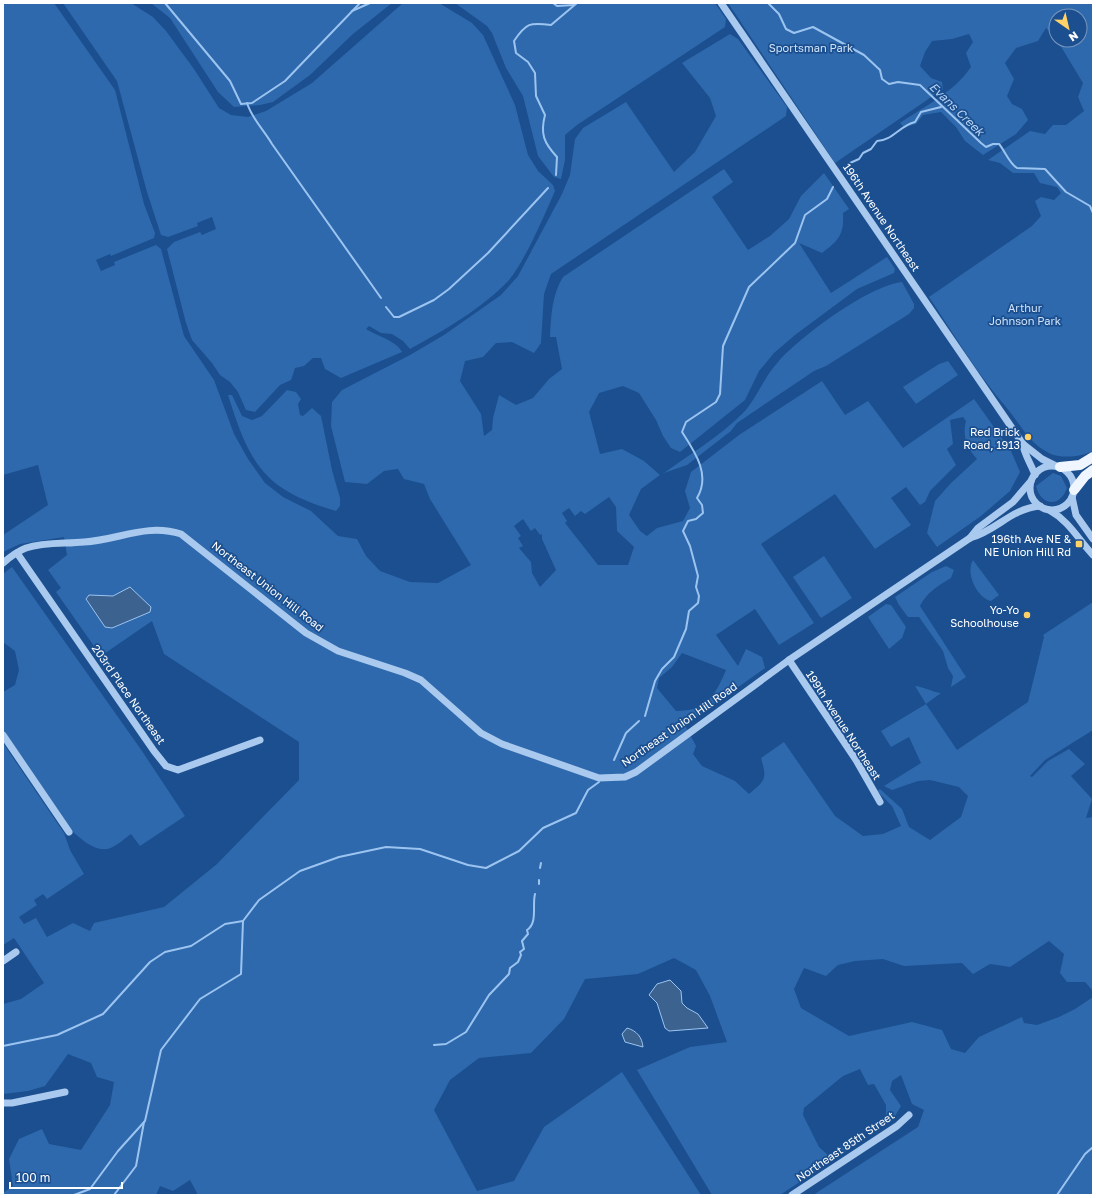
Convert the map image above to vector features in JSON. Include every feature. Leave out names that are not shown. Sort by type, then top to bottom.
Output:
[{"type":"main road","points":[[1058,467],[1080,465],[1093,458]]},
{"type":"main road","points":[[1073,494],[1085,476],[1093,470]]},
{"type":"street","name":"196th Avenue Northeast","points":[[721,3],[1023,444],[1042,459],[1058,467]]},
{"type":"street","name":"196th Avenue Northeast","points":[[1023,444],[1023,449],[1032,464],[1033,478]]},
{"type":"street","points":[[1093,540],[1076,515],[1071,476],[1058,467],[1044,467],[1033,478],[1032,495],[1043,507],[1057,514],[1075,531],[1093,555]]},
{"type":"street","name":"Northeast Union Hill Road","points":[[970,538],[978,528],[1013,502],[1033,478]]},
{"type":"street","points":[[1043,507],[1057,509],[1068,502],[1073,494]]},
{"type":"street","name":"Northeast Union Hill Road","points":[[3,563],[26,548],[43,544],[91,542],[146,529],[168,530],[181,534],[306,633],[321,643],[338,651],[422,680],[481,733],[502,744],[599,778],[625,777],[636,772],[789,660],[970,538],[983,534],[1020,510],[1043,507]]},
{"type":"street","name":"203rd Place Northeast","points":[[17,553],[150,746],[166,766],[178,770],[260,740]]},
{"type":"street","name":"199th Avenue Northeast","points":[[789,660],[856,760],[880,802]]},
{"type":"street","points":[[3,735],[69,832]]},
{"type":"street","points":[[3,961],[16,952]]},
{"type":"street","points":[[3,1103],[12,1103],[65,1092]]},
{"type":"street","name":"Northeast 85th Street","points":[[792,1195],[897,1126],[909,1115]]},
{"type":"green space","points":[[3,3],[54,3],[115,90],[144,204],[155,233],[154,238],[111,256],[110,254],[96,260],[101,271],[115,265],[114,262],[156,245],[161,249],[184,336],[214,380],[234,434],[248,459],[265,483],[283,497],[311,511],[338,536],[357,539],[366,556],[380,571],[410,582],[438,583],[471,565],[430,499],[424,484],[404,479],[398,469],[384,471],[367,484],[345,482],[331,426],[332,402],[342,390],[410,355],[444,335],[501,295],[518,276],[562,194],[570,175],[575,139],[583,128],[626,102],[674,172],[695,152],[716,116],[710,98],[682,63],[730,34],[738,39],[787,107],[786,116],[551,274],[544,294],[541,343],[534,353],[512,342],[496,343],[483,357],[465,361],[460,381],[481,414],[484,436],[492,430],[493,418],[499,395],[516,405],[533,398],[549,379],[562,369],[556,337],[550,337],[554,298],[563,277],[724,169],[733,182],[712,197],[748,250],[770,236],[789,219],[801,196],[824,173],[849,209],[843,213],[843,227],[833,244],[822,253],[799,243],[831,293],[887,257],[895,269],[894,273],[857,289],[795,335],[774,353],[759,371],[745,400],[680,452],[671,448],[639,393],[623,386],[599,393],[589,412],[600,454],[622,449],[644,461],[660,475],[641,489],[629,515],[640,531],[647,536],[657,528],[683,521],[690,508],[685,491],[691,472],[739,435],[822,381],[845,415],[868,401],[903,448],[974,399],[1011,451],[1020,472],[1010,491],[981,516],[937,547],[927,533],[935,501],[951,483],[977,459],[970,451],[966,442],[966,421],[963,417],[950,420],[953,444],[947,449],[956,465],[930,491],[925,502],[920,505],[906,487],[891,498],[911,525],[875,549],[835,494],[761,544],[814,623],[779,645],[755,609],[716,635],[738,666],[746,649],[762,657],[765,668],[685,725],[696,746],[693,754],[702,766],[735,781],[749,794],[764,779],[761,758],[784,742],[835,816],[863,836],[883,834],[901,826],[892,806],[877,791],[880,789],[902,809],[909,827],[930,840],[961,817],[968,796],[959,787],[930,780],[918,781],[892,790],[884,786],[921,763],[909,737],[891,747],[881,731],[926,704],[957,750],[1028,702],[1044,637],[1043,635],[1093,602],[1093,730],[1045,760],[1030,776],[1032,777],[1048,761],[1069,749],[1085,764],[1071,776],[1092,799],[1086,818],[1093,817],[1093,991],[1085,982],[1067,982],[1060,973],[1064,954],[1049,941],[1010,967],[990,964],[973,974],[962,963],[904,966],[883,959],[855,961],[838,965],[826,976],[804,968],[794,989],[801,1008],[849,1036],[912,1022],[942,1030],[951,1049],[965,1053],[979,1037],[1022,1017],[1024,1023],[1037,1025],[1075,1009],[1093,997],[1093,1195],[813,1195],[918,1127],[924,1110],[912,1104],[901,1075],[892,1081],[890,1090],[901,1106],[895,1116],[886,1122],[886,1105],[874,1084],[868,1085],[860,1069],[843,1076],[804,1108],[803,1115],[819,1147],[828,1155],[844,1145],[848,1150],[780,1195],[712,1195],[637,1070],[690,1047],[727,1042],[710,996],[696,970],[674,958],[638,974],[585,979],[564,1019],[531,1053],[479,1058],[450,1080],[434,1110],[477,1191],[514,1181],[544,1127],[622,1072],[701,1195],[198,1195],[190,1180],[173,1191],[160,1186],[156,1195],[3,1195],[3,1193],[13,1186],[9,1159],[19,1139],[42,1129],[49,1144],[81,1150],[110,1105],[114,1082],[97,1077],[91,1063],[68,1054],[45,1086],[28,1091],[3,1094],[3,1004],[21,999],[44,983],[14,938],[3,945],[3,743],[64,833],[70,850],[84,874],[47,899],[43,894],[34,900],[37,905],[19,917],[24,924],[36,918],[47,937],[73,923],[90,931],[94,923],[164,907],[217,864],[299,780],[299,742],[164,654],[152,621],[101,656],[56,592],[61,588],[48,570],[67,555],[64,537],[20,544],[3,552],[3,535],[48,505],[38,465],[3,475]],"holes":[[[609,497],[616,507],[617,531],[634,547],[628,565],[598,565],[565,523],[567,521],[562,513],[569,508],[575,516],[581,511],[585,514]],[[523,519],[531,531],[535,528],[540,535],[542,534],[542,539],[556,570],[540,587],[532,573],[531,562],[519,548],[523,546],[518,538],[521,536],[514,526]],[[682,653],[726,670],[718,687],[702,705],[695,708],[676,711],[657,688],[659,678],[672,667]]]},
{"type":"green space","points":[[63,3],[131,3],[153,17],[166,31],[194,69],[219,108],[231,115],[248,117],[266,111],[312,83],[403,3],[439,3],[472,23],[483,35],[515,105],[528,155],[538,171],[553,185],[555,191],[534,237],[515,272],[499,290],[475,309],[449,327],[410,349],[403,341],[392,334],[381,333],[369,326],[366,329],[396,345],[402,352],[341,378],[325,369],[321,358],[313,358],[304,366],[295,368],[291,380],[280,385],[255,412],[246,410],[238,392],[230,382],[220,375],[212,363],[192,340],[186,323],[167,249],[174,242],[200,232],[202,235],[216,229],[212,217],[197,223],[198,226],[168,237],[161,235],[147,192],[117,81]]},
{"type":"green space","points":[[151,3],[392,3],[353,34],[310,75],[273,102],[260,105],[234,107],[218,92],[170,18]]},
{"type":"green space","points":[[455,3],[715,3],[726,19],[725,27],[577,125],[565,135],[565,160],[561,179],[554,177],[538,156],[523,96],[506,68],[492,33],[487,26]]},
{"type":"green space","points":[[728,3],[1093,3],[1093,451],[1077,456],[1065,457],[1049,453],[1036,444],[985,381],[929,297],[1032,226],[1041,216],[1035,201],[1041,197],[1054,200],[1061,193],[1057,187],[1040,183],[1034,173],[1013,173],[1000,163],[988,160],[1030,131],[1045,134],[1053,125],[1066,125],[1084,111],[1078,97],[1083,83],[1062,48],[1088,48],[1088,8],[1048,8],[1048,30],[1046,28],[1038,41],[1016,48],[1005,63],[1014,79],[1007,96],[1012,104],[1022,109],[1028,120],[1016,134],[983,155],[965,141],[956,127],[941,112],[923,115],[916,124],[904,127],[900,123],[948,91],[971,67],[966,53],[973,42],[969,34],[952,39],[932,41],[925,52],[920,66],[931,78],[942,82],[943,89],[835,163]]},
{"type":"green space","points":[[902,282],[914,304],[914,308],[909,314],[826,366],[814,371],[737,423],[731,431],[687,465],[664,473],[714,438],[742,414],[752,402],[768,375],[778,362],[818,326],[854,302],[888,286]]},
{"type":"green space","points":[[948,361],[958,375],[916,404],[903,387],[939,364]]},
{"type":"green space","points":[[287,390],[296,392],[301,399],[298,404],[300,415],[303,416],[312,408],[321,416],[332,470],[340,498],[340,506],[336,511],[292,494],[276,484],[263,471],[253,457],[244,440],[228,395],[232,395],[242,416],[252,420],[262,416]]},
{"type":"green space","points":[[1053,473],[1061,476],[1067,488],[1060,499],[1051,502],[1042,498],[1038,493],[1036,486]]},
{"type":"green space","points":[[824,556],[852,598],[821,618],[793,577]]},
{"type":"green space","points":[[973,560],[999,595],[991,601],[981,595],[971,578],[970,571]]},
{"type":"green space","points":[[946,566],[954,570],[951,578],[929,593],[920,606],[966,677],[951,687],[953,676],[948,668],[943,651],[919,617],[908,617],[895,597],[932,572]]},
{"type":"green space","points":[[12,567],[142,751],[185,816],[140,846],[131,834],[117,845],[107,849],[92,846],[78,837],[71,830],[3,729],[3,692],[15,685],[19,670],[15,651],[3,642],[3,574]]},
{"type":"green space","points":[[886,604],[891,605],[906,627],[902,638],[889,649],[868,617]]},
{"type":"green space","points":[[915,686],[922,687],[941,693],[926,704]]},
{"type":"shaded area","points":[[130,587],[151,607],[150,612],[112,628],[105,627],[86,599],[89,595],[113,596]]},
{"type":"shaded area","points":[[670,980],[681,991],[682,1003],[687,1008],[698,1014],[708,1028],[669,1031],[665,1028],[657,1003],[649,995],[657,984]]},
{"type":"shaded area","points":[[627,1028],[634,1031],[638,1035],[643,1047],[625,1042],[622,1034]]},
{"type":"waterway","points":[[165,3],[230,81],[241,104],[252,103],[285,81],[360,3]]},
{"type":"waterway","points":[[352,11],[370,3]]},
{"type":"waterway","points":[[553,3],[557,6],[574,5]]},
{"type":"waterway","points":[[556,175],[557,157],[544,138],[543,128],[545,115],[536,96],[535,73],[528,62],[516,53],[514,41],[525,27],[533,24],[551,25],[577,3]]},
{"type":"waterway","name":"Evans Creek","points":[[768,3],[779,14],[786,29],[794,33],[813,27],[864,55],[880,70],[882,79],[889,84],[898,82],[920,85],[986,147],[993,144],[999,144],[1017,168],[1045,169],[1066,192],[1090,206],[1093,213]]},
{"type":"waterway","points":[[247,103],[258,124],[381,298]]},
{"type":"waterway","points":[[844,169],[850,163],[859,159],[863,153],[871,149],[877,141],[887,139],[904,127],[915,122],[921,112],[941,107]]},
{"type":"waterway","points":[[645,716],[655,681],[662,669],[674,657],[686,629],[689,611],[698,603],[699,596],[696,587],[698,576],[690,546],[683,531],[688,521],[696,519],[703,513],[702,505],[697,498],[701,489],[702,472],[700,464],[682,432],[686,422],[716,402],[720,394],[723,346],[749,287],[795,243],[805,215],[827,199],[833,187]]},
{"type":"waterway","points":[[386,307],[394,317],[399,317],[434,300],[449,289],[488,253],[548,188]]},
{"type":"waterway","points":[[614,760],[626,733],[639,721]]},
{"type":"waterway","points":[[74,1195],[90,1189],[118,1151],[145,1121],[161,1050],[200,999],[241,974],[243,921],[259,900],[300,871],[339,857],[386,847],[420,849],[468,865],[486,868],[519,851],[543,828],[576,813],[588,790],[599,782]]},
{"type":"waterway","points":[[540,868],[541,863]]},
{"type":"waterway","points":[[434,1045],[446,1044],[466,1032],[489,995],[509,974],[510,968],[518,962],[521,955],[520,952],[524,949],[522,941],[528,934],[527,930],[534,918],[535,894]]},
{"type":"waterway","points":[[3,1046],[57,1035],[103,1014],[150,962],[165,952],[191,946],[225,924],[243,921]]},
{"type":"waterway","points":[[114,1195],[136,1166],[144,1122]]},
{"type":"waterway","points":[[1057,1195],[1085,1154],[1093,1147]]},
{"type":"place","name":"Red Brick Road, 1913","points":[[1028,437]]},
{"type":"place","name":"196th Ave NE & NE Union Hill Rd","points":[[1079,544]]},
{"type":"place","name":"Yo-Yo Schoolhouse","points":[[1027,615]]},
{"type":"park label","name":"Sportsman Park","points":[[811,47]]},
{"type":"park label","name":"Arthur Johnson Park","points":[[1025,313]]}]
